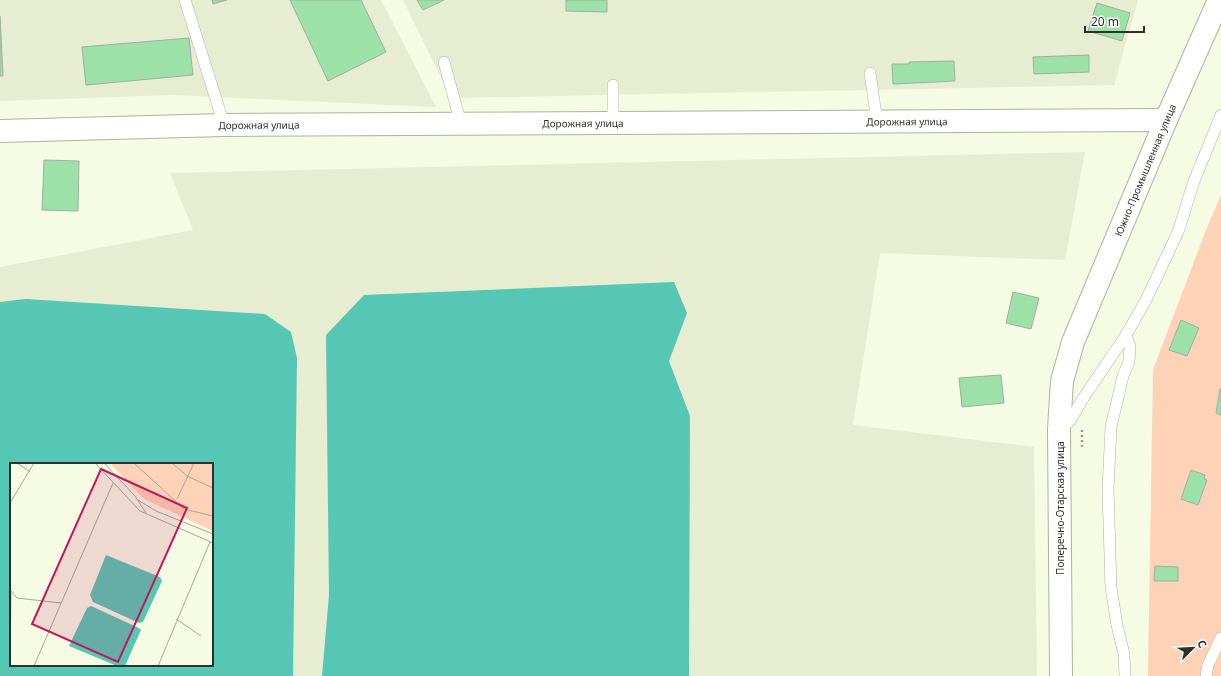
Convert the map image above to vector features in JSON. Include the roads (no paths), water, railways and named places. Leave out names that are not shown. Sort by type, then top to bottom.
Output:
[{"type":"street","name":"Южно-Промышленная улица","points":[[1073,342],[1166,120],[1219,0]]},
{"type":"street","name":"Дорожная улица","points":[[0,131],[224,125],[1166,120]]},
{"type":"street","name":"Поперечно-Отарская улица","points":[[1061,676],[1059,430],[1062,381],[1073,342]]},
{"type":"lane","points":[[185,0],[224,125]]},
{"type":"lane","points":[[444,62],[461,124]]},
{"type":"lane","points":[[870,73],[877,122]]},
{"type":"lane","points":[[612,84],[613,123]]},
{"type":"lane","points":[[1059,430],[1070,421],[1082,400],[1126,335],[1146,300],[1178,232],[1194,181],[1221,115]]},
{"type":"lane","points":[[1125,676],[1124,654],[1117,625],[1111,588],[1108,488],[1111,426],[1123,376],[1129,362],[1130,347],[1126,335]]},
{"type":"lane","points":[[1206,676],[1208,665],[1221,638]]},
{"type":"water","points":[[674,282],[687,313],[669,361],[690,416],[689,676],[322,676],[329,595],[326,335],[364,295]]},
{"type":"water","points":[[26,299],[265,314],[291,332],[297,358],[293,676],[0,676],[0,302]]}]
